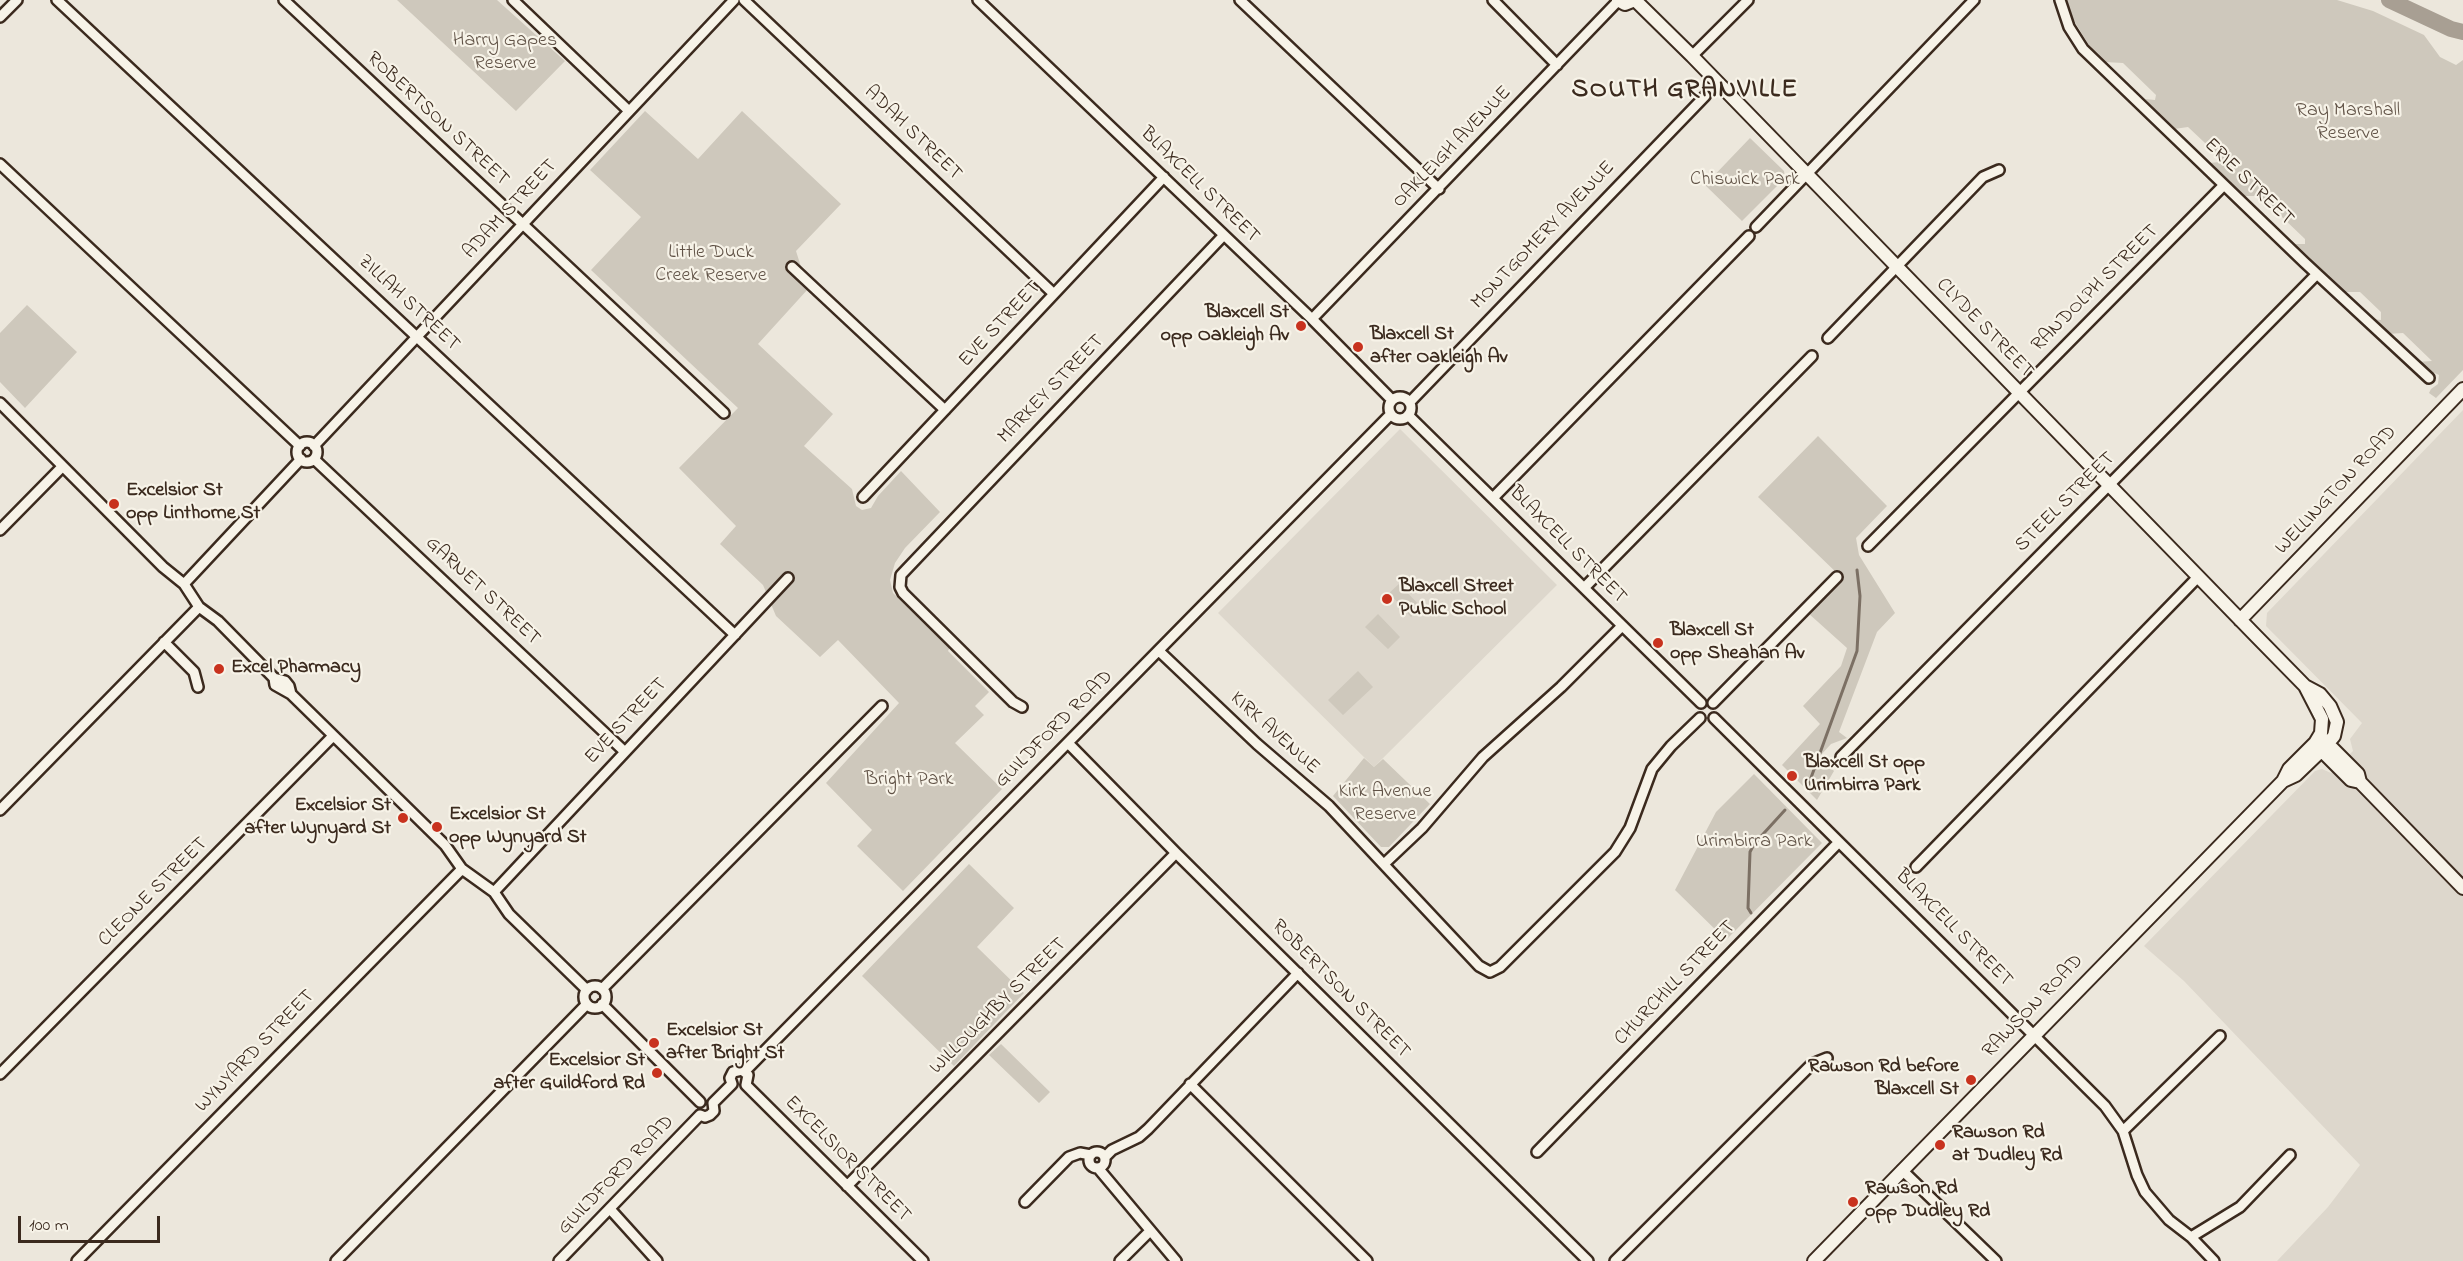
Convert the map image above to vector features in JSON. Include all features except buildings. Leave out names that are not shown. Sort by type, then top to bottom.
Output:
[{"type":"main road","points":[[1619,0],[1625,4],[1635,0]]},
{"type":"main road","name":"CLYDE STREET","points":[[1635,0],[2306,686],[2322,719],[2321,743]]},
{"type":"main road","name":"WELLINGTON ROAD","points":[[2240,620],[2463,389]]},
{"type":"main road","points":[[2321,743],[2351,780],[2360,782],[2463,888]]},
{"type":"main road","name":"RAWSON ROAD","points":[[1814,1261],[2283,781],[2289,769],[2321,743]]},
{"type":"street","points":[[0,16],[17,0]]},
{"type":"street","name":"ZILLAH STREET","points":[[57,0],[735,635]]},
{"type":"street","name":"ROBERTSON STREET","points":[[284,0],[724,413]]},
{"type":"street","points":[[513,0],[629,111]]},
{"type":"street","name":"ADAM STREET","points":[[314,446],[734,0]]},
{"type":"street","name":"ADAH STREET","points":[[744,0],[1054,294]]},
{"type":"street","name":"BLAXCELL STREET","points":[[978,0],[1312,319],[1392,400]]},
{"type":"street","points":[[1240,0],[1439,189]]},
{"type":"street","points":[[1493,0],[1557,65]]},
{"type":"street","name":"OAKLEIGH AVENUE","points":[[1312,319],[1619,0]]},
{"type":"street","points":[[1692,56],[1748,0]]},
{"type":"street","points":[[1756,227],[1974,0]]},
{"type":"street","name":"ERIE STREET","points":[[2060,0],[2069,27],[2083,49],[2317,274],[2429,378]]},
{"type":"street","name":"MONTGOMERY AVENUE","points":[[1410,402],[1705,96]]},
{"type":"street","points":[[0,164],[300,446]]},
{"type":"street","points":[[1828,338],[1983,177],[1999,170]]},
{"type":"street","name":"EVE STREET","points":[[863,497],[1164,177]]},
{"type":"street","name":"RANDOLPH STREET","points":[[1868,546],[2224,185]]},
{"type":"street","name":"MARKEY STREET","points":[[1022,707],[1012,702],[903,593],[899,580],[905,569],[1224,235]]},
{"type":"street","points":[[1493,498],[1749,236]]},
{"type":"street","points":[[792,267],[945,410]]},
{"type":"street","name":"STEEL STREET","points":[[1841,757],[2317,274]]},
{"type":"street","points":[[1584,588],[1812,356]]},
{"type":"street","points":[[1404,397],[1410,402],[1412,408],[1408,416],[1401,419],[1391,414],[1389,405],[1392,400],[1404,397]]},
{"type":"street","points":[[0,404],[163,567],[184,584],[199,607],[218,621],[274,678],[275,685],[291,694],[445,845],[462,869],[494,892],[509,914],[587,990]]},
{"type":"street","name":"GUILDFORD ROAD","points":[[745,1071],[1391,414]]},
{"type":"street","name":"BLAXCELL STREET","points":[[1408,416],[1701,703]]},
{"type":"street","points":[[306,443],[314,446],[317,454],[314,459],[306,462],[301,459],[298,455],[300,446],[306,443]]},
{"type":"street","points":[[184,584],[301,459]]},
{"type":"street","name":"GARNET STREET","points":[[314,459],[624,751]]},
{"type":"street","points":[[0,530],[62,467]]},
{"type":"street","points":[[1916,867],[2198,577]]},
{"type":"street","name":"EVE STREET","points":[[494,892],[788,578]]},
{"type":"street","points":[[1713,703],[1837,578]]},
{"type":"street","points":[[0,810],[199,607]]},
{"type":"street","points":[[1384,864],[1422,828],[1483,757],[1561,687],[1622,626]]},
{"type":"street","points":[[164,642],[194,672],[198,687]]},
{"type":"street","name":"KIRK AVENUE","points":[[1159,651],[1242,731],[1329,806],[1479,966],[1490,972],[1500,967],[1615,852],[1626,836],[1652,769],[1671,746],[1700,718]]},
{"type":"street","points":[[1707,701],[1713,703],[1717,710],[1714,718],[1708,721],[1700,718],[1697,712],[1701,703],[1707,701]]},
{"type":"street","points":[[602,989],[882,706]]},
{"type":"street","name":"BLAXCELL STREET","points":[[1714,718],[2035,1034],[2105,1106],[2123,1131],[2145,1192],[2169,1220],[2191,1237],[2214,1261]]},
{"type":"street","name":"CLEONE STREET","points":[[0,1074],[333,736]]},
{"type":"street","name":"ROBERTSON STREET","points":[[1068,743],[1588,1261]]},
{"type":"street","name":"CHURCHILL STREET","points":[[1538,1152],[1839,842]]},
{"type":"street","name":"WILLOUGHBY STREET","points":[[847,1186],[1176,853]]},
{"type":"street","name":"WYNYARD STREET","points":[[76,1261],[462,869]]},
{"type":"street","points":[[1098,1168],[1104,1164],[1104,1157],[1112,1150],[1143,1133],[1298,973]]},
{"type":"street","points":[[595,986],[602,989],[606,997],[602,1004],[595,1007],[587,1004],[584,997],[587,990],[595,986]]},
{"type":"street","points":[[336,1261],[587,1004]]},
{"type":"street","points":[[602,1004],[700,1102]]},
{"type":"street","points":[[2123,1131],[2220,1036]]},
{"type":"street","points":[[1615,1261],[1812,1064],[1827,1058]]},
{"type":"street","points":[[745,1071],[748,1078],[746,1085],[737,1087],[732,1084],[730,1078],[733,1072],[745,1071]]},
{"type":"street","points":[[713,1103],[732,1084]]},
{"type":"street","points":[[1190,1084],[1367,1261]]},
{"type":"street","name":"EXCELSIOR STREET","points":[[746,1085],[923,1261]]},
{"type":"street","points":[[708,1100],[713,1103],[714,1111],[710,1115],[700,1115],[697,1108],[700,1102],[708,1100]]},
{"type":"street","name":"GUILDFORD ROAD","points":[[559,1261],[700,1115]]},
{"type":"street","points":[[1025,1202],[1069,1157],[1080,1153],[1091,1155],[1097,1152],[1104,1157]]},
{"type":"street","points":[[1091,1155],[1091,1165],[1098,1168],[1176,1261]]},
{"type":"street","points":[[2191,1237],[2240,1207],[2290,1155]]},
{"type":"street","points":[[1902,1170],[1996,1261]]},
{"type":"street","points":[[610,1209],[657,1261]]},
{"type":"street","points":[[1120,1261],[1150,1231]]},
{"type":"shaded area","points":[[2463,410],[2463,1261],[2277,1261],[2328,1207],[2360,1165],[2184,981],[2144,946],[2315,771],[2322,769],[2331,773],[2353,751],[2350,739],[2362,723],[2266,626],[2267,613]]},
{"type":"shaded area","name":"Blaxcell Street Public School","points":[[1400,429],[1557,585],[1374,767],[1218,613]]},
{"type":"green space","name":"Harry Gapes Reserve","points":[[397,0],[497,0],[565,61],[516,111]]},
{"type":"green space","name":"Ray Marshall Reserve","points":[[2066,0],[2337,0],[2373,11],[2424,35],[2440,57],[2456,65],[2463,60],[2463,370],[2436,398],[2429,393],[2438,384],[2439,375],[2416,362],[2432,361],[2403,333],[2387,334],[2372,319],[2381,320],[2381,312],[2360,292],[2343,292],[2294,244],[2305,244],[2305,239],[2260,196],[2245,196],[2209,163],[2220,162],[2221,158],[2188,127],[2174,129],[2145,99],[2155,100],[2156,95],[2123,63],[2105,62],[2090,47],[2073,19]]},
{"type":"green space","name":"Little Duck Creek Reserve","points":[[645,111],[698,159],[742,111],[841,204],[796,251],[808,289],[758,344],[833,414],[804,446],[852,489],[856,506],[862,510],[871,508],[878,496],[901,471],[940,512],[905,548],[895,563],[890,580],[893,593],[950,647],[948,651],[989,692],[975,706],[984,715],[955,743],[1002,789],[903,891],[857,846],[872,830],[826,783],[899,703],[838,640],[820,657],[776,616],[763,585],[720,544],[736,526],[679,468],[738,408],[591,270],[641,217],[590,170]]},
{"type":"green space","name":"Chiswick Park","points":[[1750,138],[1784,171],[1785,178],[1742,221],[1705,185]]},
{"type":"green space","points":[[27,305],[77,352],[25,408],[0,382],[0,333]]},
{"type":"green space","points":[[1818,436],[1887,506],[1856,538],[1859,555],[1895,613],[1877,632],[1839,732],[1847,738],[1831,744],[1820,756],[1834,771],[1817,800],[1782,765],[1820,724],[1803,706],[1841,666],[1847,648],[1808,613],[1841,577],[1758,497]]},
{"type":"green space","points":[[1399,584],[1421,607],[1411,617],[1389,593]]},
{"type":"green space","points":[[1378,614],[1400,637],[1388,649],[1365,627]]},
{"type":"green space","points":[[1358,671],[1373,687],[1343,715],[1328,700]]},
{"type":"green space","name":"Kirk Avenue Reserve","points":[[1364,758],[1374,767],[1383,759],[1430,804],[1389,847],[1381,847],[1333,796]]},
{"type":"green space","name":"Urimbirra Park","points":[[1754,774],[1822,843],[1726,940],[1675,890],[1716,812]]},
{"type":"green space","points":[[969,864],[1014,908],[977,947],[1024,993],[954,1066],[862,976]]},
{"type":"green space","points":[[1001,1044],[1050,1092],[1039,1103],[989,1055]]},
{"type":"waterway","points":[[2389,0],[2451,29],[2463,32]]},
{"type":"waterway","points":[[1808,786],[1857,651],[1860,596],[1857,570]]},
{"type":"waterway","points":[[1751,913],[1748,908],[1750,852],[1754,844],[1785,810]]},
{"type":"waterway","points":[[1705,837],[1715,841],[1753,844]]},
{"type":"place","name":"Blaxcell St opp Oakleigh Av","points":[[1301,326]]},
{"type":"place","name":"Blaxcell St after Oakleigh Av","points":[[1358,347]]},
{"type":"place","name":"Excelsior St opp Linthorne St","points":[[114,504]]},
{"type":"place","name":"Blaxcell Street Public School","points":[[1387,599]]},
{"type":"place","name":"Blaxcell St opp Sheahan Av","points":[[1658,643]]},
{"type":"place","name":"Excel Pharmacy","points":[[219,669]]},
{"type":"place","name":"Blaxcell St opp Urimbirra Park","points":[[1792,776]]},
{"type":"place","name":"Excelsior St after Wynyard St","points":[[403,818]]},
{"type":"place","name":"Excelsior St opp Wynyard St","points":[[437,827]]},
{"type":"place","name":"Excelsior St after Bright St","points":[[654,1043]]},
{"type":"place","name":"Excelsior St after Guildford Rd","points":[[657,1073]]},
{"type":"place","name":"Rawson Rd before Blaxcell St","points":[[1971,1080]]},
{"type":"place","name":"Rawson Rd at Dudley Rd","points":[[1940,1145]]},
{"type":"place","name":"Rawson Rd opp Dudley Rd","points":[[1853,1202]]},
{"type":"district","name":"SOUTH GRANVILLE","points":[[1685,92]]},
{"type":"park label","name":"Bright Park","points":[[909,781]]}]
